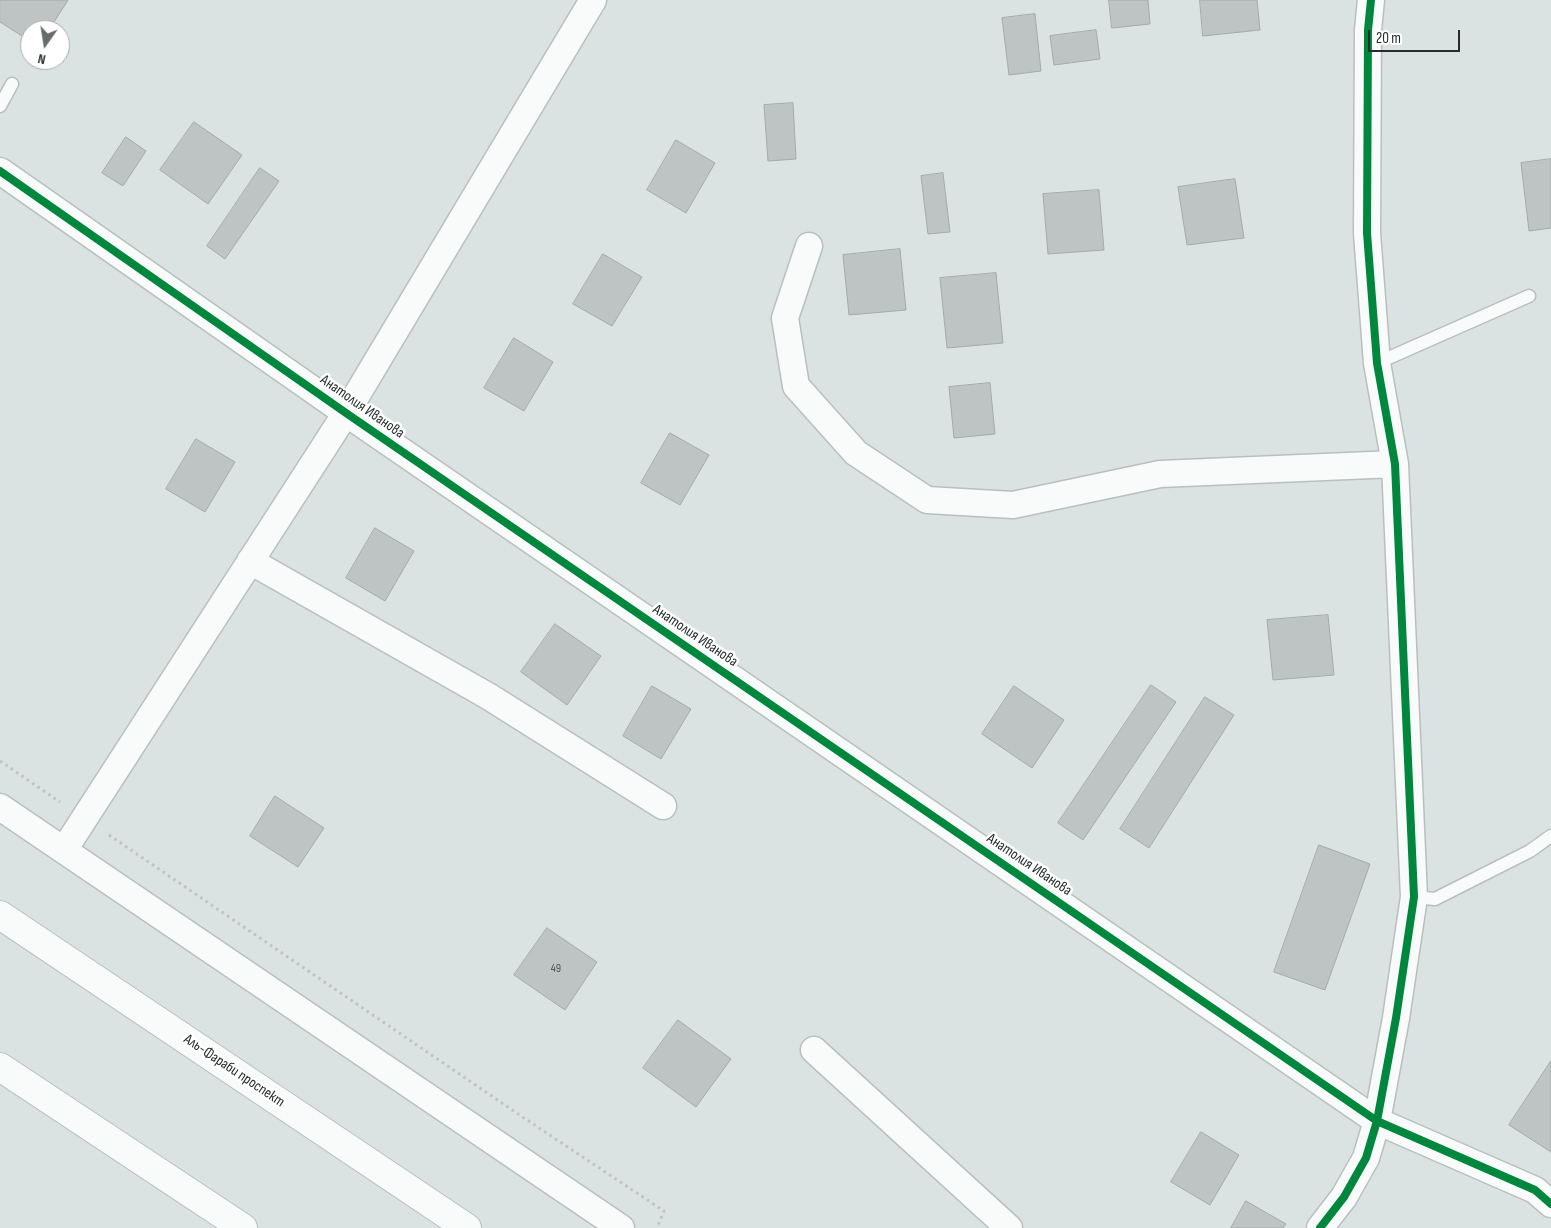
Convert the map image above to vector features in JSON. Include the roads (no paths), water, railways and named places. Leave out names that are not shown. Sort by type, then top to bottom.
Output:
[{"type":"street","points":[[64,850],[346,413],[593,0]]},
{"type":"street","points":[[1320,1228],[1344,1197],[1366,1158],[1377,1121],[1396,1018],[1414,898],[1395,464],[1377,363],[1367,233],[1368,30],[1371,0]]},
{"type":"street","name":"Анатолия Иванова","points":[[0,171],[346,413],[1377,1121],[1535,1190],[1551,1204]]},
{"type":"street","points":[[809,246],[784,318],[796,386],[856,452],[926,500],[1013,505],[1160,474],[1395,464]]},
{"type":"street","points":[[250,562],[488,696],[663,806]]},
{"type":"street","points":[[0,807],[621,1228]]},
{"type":"street","name":"Аль-Фараби проспект","points":[[0,915],[467,1228]]},
{"type":"street","points":[[814,1050],[1009,1228]]},
{"type":"street","points":[[0,1067],[243,1228]]},
{"type":"lane","points":[[0,106],[12,84]]},
{"type":"lane","points":[[1377,363],[1529,296]]},
{"type":"lane","points":[[1414,898],[1435,899],[1530,851],[1551,836]]}]
